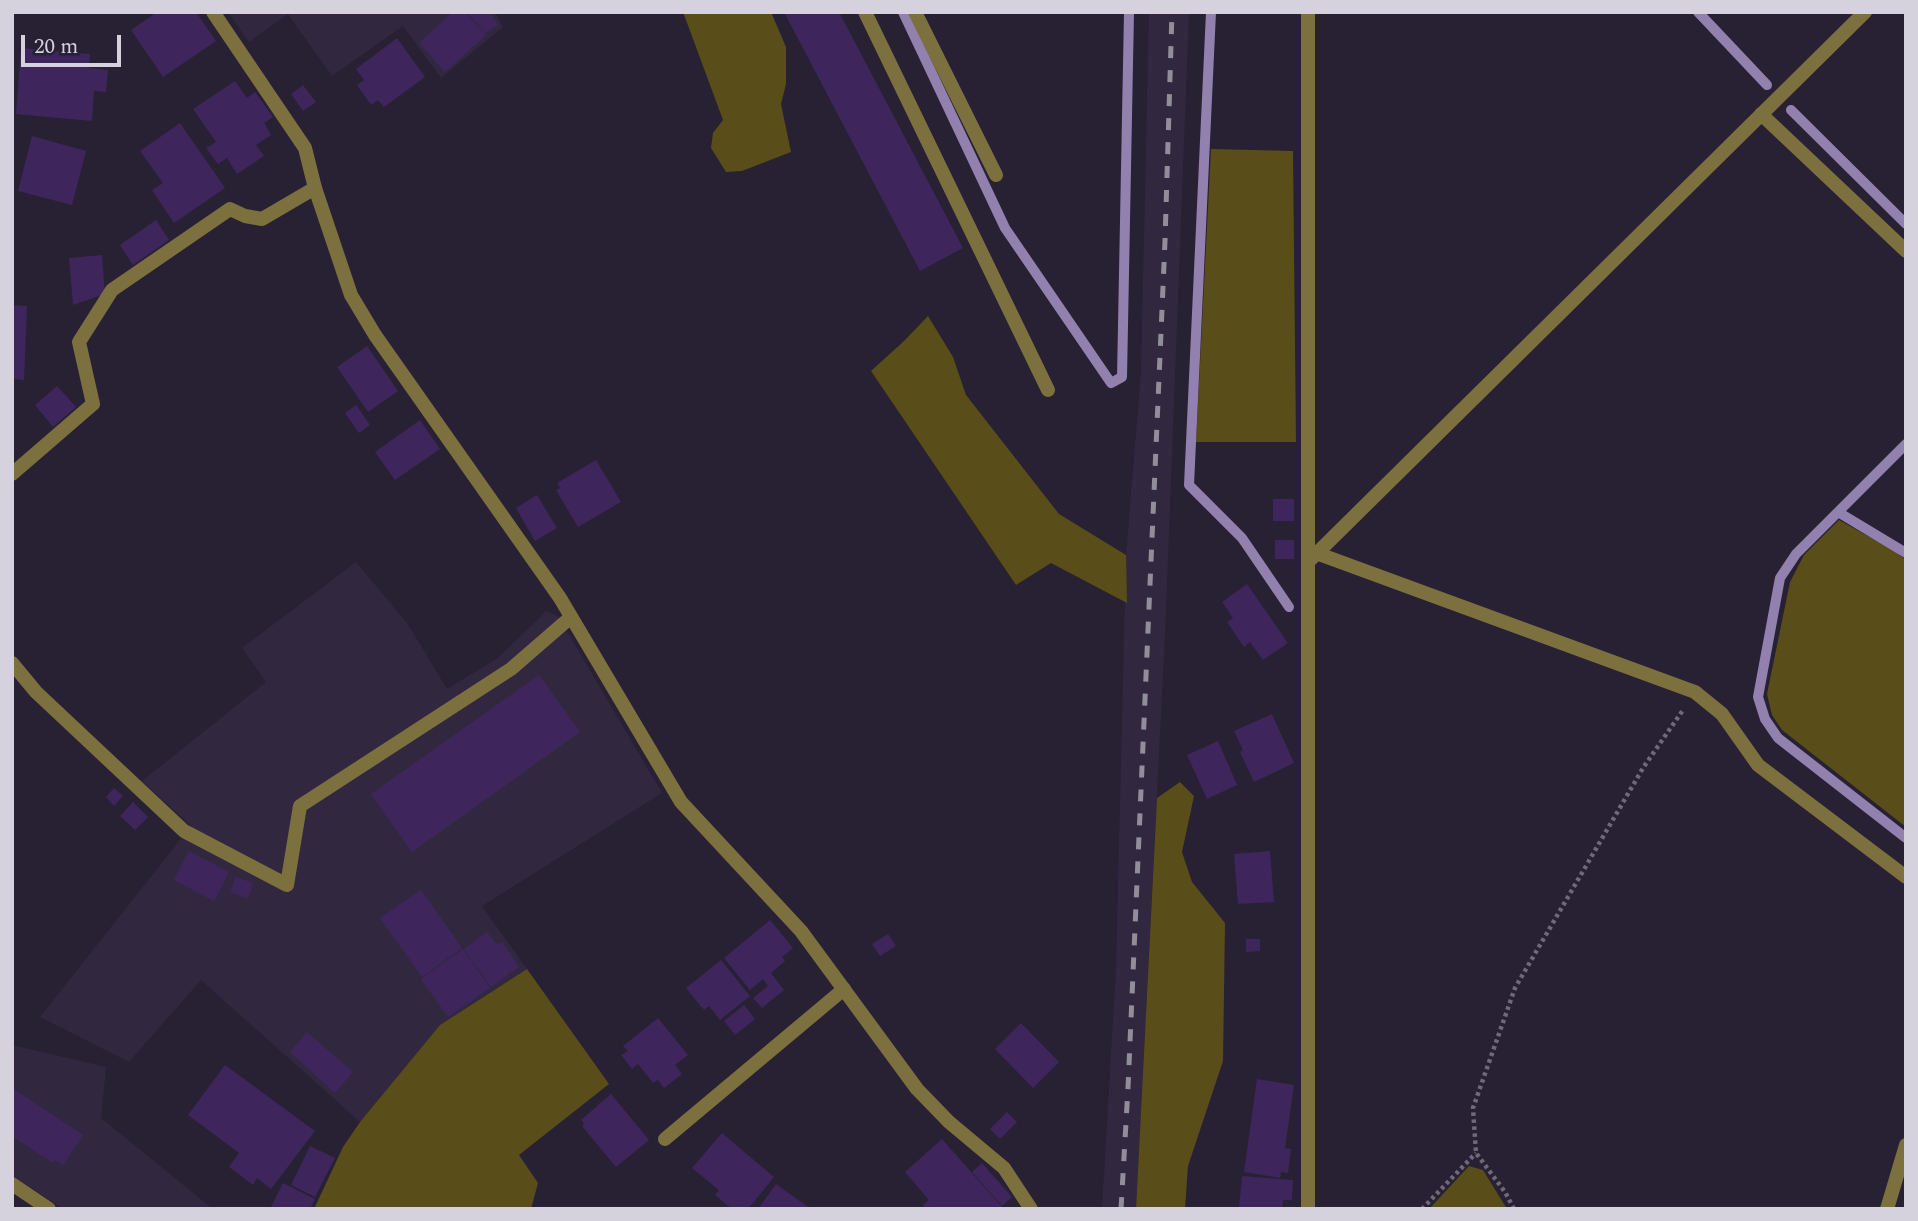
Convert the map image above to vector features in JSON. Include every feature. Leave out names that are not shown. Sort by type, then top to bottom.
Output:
[{"type":"street","points":[[212,12],[304,148],[352,295],[375,335],[571,617],[681,802],[801,931],[916,1089],[949,1122],[1004,1168],[1031,1209]]},
{"type":"street","points":[[865,12],[1048,390]]},
{"type":"street","points":[[915,12],[996,175]]},
{"type":"street","points":[[1308,12],[1312,557],[1308,1209]]},
{"type":"street","points":[[1312,557],[1865,12]]},
{"type":"street","points":[[1761,114],[1906,251]]},
{"type":"street","points":[[12,474],[93,404],[79,342],[112,290],[230,209],[245,216],[262,219],[315,188]]},
{"type":"street","points":[[1312,557],[1695,692],[1722,714],[1758,765],[1906,877]]},
{"type":"street","points":[[12,663],[36,692],[184,831],[287,885],[300,806],[511,669],[571,617]]},
{"type":"street","points":[[665,1139],[844,989]]},
{"type":"street","points":[[1887,1209],[1906,1145]]},
{"type":"street","points":[[12,1184],[49,1209]]},
{"type":"path","points":[[1514,1209],[1476,1153],[1473,1108],[1516,988],[1643,768],[1695,692]]},
{"type":"path","points":[[1422,1209],[1476,1153]]},
{"type":"shaded area","points":[[228,12],[495,12],[503,27],[441,78],[403,26],[332,76],[288,14],[249,42]]},
{"type":"shaded area","points":[[683,12],[771,12],[786,47],[786,84],[781,104],[791,152],[742,171],[726,172],[711,148],[713,133],[723,120]]},
{"type":"shaded area","points":[[1149,12],[1189,12],[1165,635],[1136,1209],[1102,1209],[1116,969],[1126,555],[1141,373]]},
{"type":"shaded area","points":[[1211,149],[1293,151],[1296,442],[1196,442]]},
{"type":"shaded area","points":[[928,316],[953,357],[966,395],[1059,514],[1126,555],[1127,603],[1051,563],[1016,585],[871,371]]},
{"type":"shaded area","points":[[1839,520],[1906,560],[1906,827],[1782,730],[1772,715],[1767,694],[1790,582],[1804,555]]},
{"type":"shaded area","points":[[356,562],[407,623],[447,689],[498,658],[546,611],[558,616],[662,793],[482,906],[527,969],[440,1025],[360,1122],[201,980],[129,1062],[40,1017],[191,826],[142,781],[266,682],[242,648]]},
{"type":"shaded area","points":[[1180,782],[1194,796],[1182,852],[1192,882],[1225,923],[1223,1061],[1188,1166],[1185,1209],[1136,1209],[1157,798]]},
{"type":"shaded area","points":[[527,969],[609,1084],[519,1155],[538,1183],[531,1209],[314,1209],[343,1147],[360,1122],[440,1025]]},
{"type":"shaded area","points":[[12,1045],[106,1067],[101,1118],[213,1209],[63,1209],[12,1175]]},
{"type":"shaded area","points":[[1469,1166],[1483,1170],[1507,1209],[1429,1209]]},
{"type":"building","points":[[157,12],[196,12],[216,41],[163,77],[131,30]]},
{"type":"building","points":[[453,12],[465,12],[486,35],[445,72],[419,43]]},
{"type":"building","points":[[467,12],[490,12],[498,25],[485,33]]},
{"type":"building","points":[[784,12],[839,12],[963,248],[920,271]]},
{"type":"building","points":[[397,38],[425,77],[384,107],[378,100],[371,105],[357,85],[364,80],[356,69]]},
{"type":"building","points":[[21,48],[90,54],[89,68],[108,70],[106,92],[94,91],[92,121],[16,114]]},
{"type":"building","points":[[235,81],[247,98],[255,92],[273,117],[264,123],[271,135],[256,145],[264,156],[237,174],[227,158],[218,164],[206,148],[216,142],[193,109]]},
{"type":"building","points":[[303,85],[316,102],[303,111],[291,94]]},
{"type":"building","points":[[180,123],[225,188],[174,223],[152,190],[163,183],[140,151]]},
{"type":"building","points":[[32,136],[86,151],[72,205],[18,191]]},
{"type":"building","points":[[156,220],[169,240],[133,265],[120,245]]},
{"type":"building","points":[[102,255],[105,294],[73,305],[69,258]]},
{"type":"building","points":[[12,305],[27,306],[24,380],[12,379]]},
{"type":"building","points":[[367,346],[398,391],[368,412],[337,367]]},
{"type":"building","points":[[57,386],[76,407],[53,427],[35,405]]},
{"type":"building","points":[[356,405],[370,425],[359,433],[345,413]]},
{"type":"building","points":[[420,420],[440,449],[395,480],[375,452]]},
{"type":"building","points":[[596,460],[621,502],[578,527],[556,490],[560,488],[557,483]]},
{"type":"building","points":[[537,495],[557,528],[535,541],[516,508]]},
{"type":"building","points":[[1273,499],[1294,499],[1294,521],[1273,521]]},
{"type":"building","points":[[1275,540],[1294,540],[1294,559],[1275,559]]},
{"type":"building","points":[[1247,584],[1288,643],[1263,660],[1250,642],[1244,647],[1227,622],[1233,618],[1222,602]]},
{"type":"building","points":[[539,675],[580,732],[412,852],[371,794]]},
{"type":"building","points":[[1272,714],[1294,763],[1254,782],[1234,731]]},
{"type":"building","points":[[1218,741],[1237,785],[1207,799],[1187,755]]},
{"type":"building","points":[[114,788],[123,796],[114,806],[106,797]]},
{"type":"building","points":[[133,802],[148,817],[135,830],[120,816]]},
{"type":"building","points":[[189,851],[229,872],[214,901],[174,880]]},
{"type":"building","points":[[1270,851],[1274,902],[1238,904],[1234,854]]},
{"type":"building","points":[[236,877],[253,883],[248,899],[230,892]]},
{"type":"building","points":[[421,890],[462,948],[422,977],[380,918]]},
{"type":"building","points":[[770,920],[793,948],[782,957],[785,961],[771,973],[784,990],[762,1008],[753,998],[768,986],[763,979],[750,990],[724,958]]},
{"type":"building","points":[[487,932],[497,945],[502,942],[519,967],[491,987],[464,949]]},
{"type":"building","points":[[888,934],[896,946],[880,956],[872,944]]},
{"type":"building","points":[[1246,939],[1260,939],[1260,951],[1246,952]]},
{"type":"building","points":[[463,949],[490,988],[448,1017],[421,979]]},
{"type":"building","points":[[721,960],[750,996],[720,1020],[709,1006],[704,1010],[686,988]]},
{"type":"building","points":[[744,1005],[755,1019],[735,1035],[724,1021]]},
{"type":"building","points":[[658,1018],[688,1055],[675,1065],[682,1074],[664,1088],[658,1080],[653,1083],[638,1064],[632,1069],[621,1055],[628,1051],[623,1046]]},
{"type":"building","points":[[1021,1023],[1059,1062],[1033,1088],[995,1049]]},
{"type":"building","points":[[307,1032],[353,1072],[335,1093],[290,1052]]},
{"type":"building","points":[[225,1065],[315,1131],[271,1189],[257,1178],[253,1185],[229,1167],[239,1153],[188,1115]]},
{"type":"building","points":[[1257,1079],[1294,1085],[1285,1148],[1291,1149],[1288,1173],[1281,1172],[1280,1178],[1244,1172]]},
{"type":"building","points":[[12,1088],[83,1135],[63,1165],[55,1160],[53,1163],[12,1136]]},
{"type":"building","points":[[611,1094],[649,1140],[616,1167],[582,1126],[584,1124],[581,1120]]},
{"type":"building","points":[[1007,1112],[1017,1122],[1000,1139],[990,1129]]},
{"type":"building","points":[[722,1133],[774,1177],[748,1209],[732,1209],[715,1195],[719,1190],[692,1168]]},
{"type":"building","points":[[942,1139],[1002,1207],[1000,1209],[926,1209],[923,1205],[929,1200],[905,1172]]},
{"type":"building","points":[[310,1146],[335,1158],[315,1197],[291,1185]]},
{"type":"building","points":[[982,1163],[1012,1197],[1002,1206],[972,1172]]},
{"type":"building","points":[[1242,1176],[1293,1180],[1292,1200],[1283,1200],[1282,1209],[1239,1209]]},
{"type":"building","points":[[283,1183],[315,1199],[310,1209],[270,1209]]},
{"type":"building","points":[[776,1184],[811,1209],[758,1209]]},
{"type":"waterway","points":[[903,12],[1005,228],[1111,383],[1122,377],[1129,12]]},
{"type":"waterway","points":[[1211,12],[1189,485],[1242,538],[1289,607]]},
{"type":"waterway","points":[[1698,12],[1767,85]]},
{"type":"waterway","points":[[1791,110],[1906,224]]},
{"type":"waterway","points":[[1906,444],[1796,554],[1780,578],[1758,697],[1765,719],[1778,738],[1906,838]]},
{"type":"waterway","points":[[1838,512],[1906,553]]},
{"type":"railway","points":[[1121,1209],[1165,241],[1172,12]]}]
